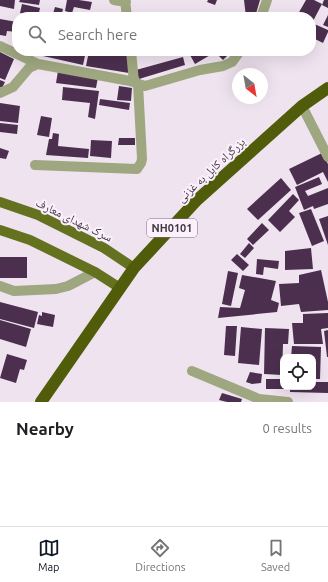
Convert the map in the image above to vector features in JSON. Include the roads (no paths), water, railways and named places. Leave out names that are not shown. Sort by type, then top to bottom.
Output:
[{"type":"highway","name":"بزرگراه کابل به غزنی","points":[[43,399],[134,268],[197,200],[302,106],[328,88]]},
{"type":"main road","name":"سرک شهدای معارف","points":[[0,202],[38,215],[104,248],[134,268]]},
{"type":"main road","points":[[0,230],[30,240],[95,272],[120,288]]},
{"type":"street","points":[[114,0],[126,1],[127,12]]},
{"type":"street","points":[[263,12],[267,0]]},
{"type":"street","points":[[0,46],[12,52]]},
{"type":"street","points":[[21,56],[38,64],[145,86],[200,70],[222,66],[232,62],[236,56]]},
{"type":"street","points":[[34,165],[137,169],[142,159],[136,83],[132,56]]},
{"type":"street","points":[[0,93],[13,87],[29,68],[38,64]]},
{"type":"street","points":[[302,106],[328,157]]},
{"type":"street","points":[[0,286],[14,291],[56,289],[68,286],[95,272]]},
{"type":"street","points":[[192,371],[258,399],[288,402]]}]
